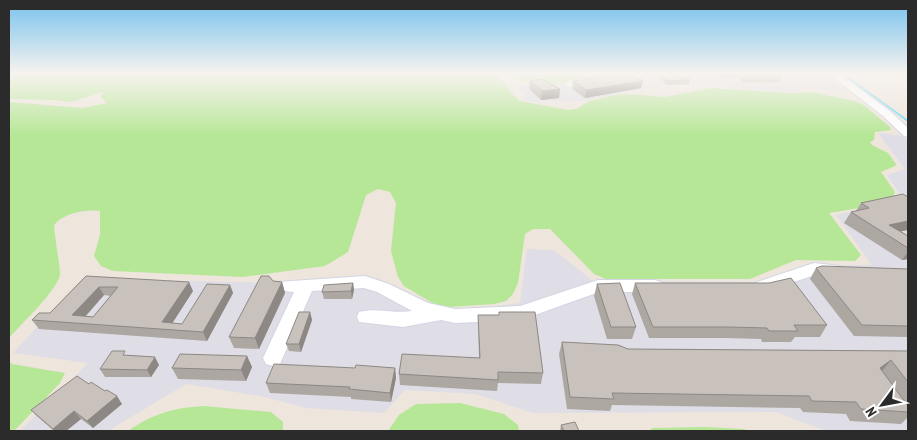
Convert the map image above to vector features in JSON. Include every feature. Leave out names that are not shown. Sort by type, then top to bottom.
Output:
[{"type":"street","points":[[861,95],[887,114],[908,134]]},
{"type":"street","points":[[743,286],[762,286],[814,269],[852,270]]},
{"type":"street","points":[[283,286],[365,282],[383,288],[424,309],[439,314],[455,316],[521,313],[598,286],[675,286]]},
{"type":"street","points":[[274,358],[306,285]]},
{"type":"street","points":[[366,317],[403,320],[439,314]]},
{"type":"shaded area","points":[[523,95],[616,95],[566,102],[557,100],[527,101]]},
{"type":"shaded area","points":[[878,133],[903,136],[908,143],[908,431],[826,431],[776,412],[533,413],[476,394],[405,390],[384,413],[306,408],[265,397],[186,384],[108,431],[20,431],[88,363],[13,353],[83,278],[271,283],[378,278],[449,312],[520,303],[527,249],[554,250],[593,281],[755,282],[804,266],[872,265],[836,215],[904,200],[887,175],[905,169]]},
{"type":"green space","points":[[9,95],[94,95],[71,102],[9,99]]},
{"type":"green space","points":[[513,95],[520,101],[568,110],[576,109],[590,101],[623,95],[665,97],[678,95],[823,95],[855,101],[865,106],[890,127],[891,130],[875,132],[874,140],[870,142],[872,145],[888,153],[896,164],[881,172],[895,192],[890,203],[829,213],[861,255],[855,261],[796,260],[750,279],[606,279],[594,274],[550,229],[533,229],[525,234],[518,283],[513,294],[506,301],[494,304],[448,307],[434,304],[404,286],[398,277],[391,251],[396,203],[390,192],[378,189],[366,195],[348,252],[325,266],[242,277],[113,271],[101,266],[94,256],[100,235],[100,211],[81,211],[63,217],[54,225],[60,275],[45,299],[9,338],[9,102],[82,108],[107,103],[100,96]]},
{"type":"green space","points":[[9,361],[12,364],[65,373],[60,383],[14,431],[9,431]]},
{"type":"green space","points":[[460,403],[504,414],[518,425],[519,431],[388,431],[399,415],[416,404]]},
{"type":"green space","points":[[203,406],[271,412],[283,422],[283,431],[128,431],[146,420],[163,413],[182,408]]},
{"type":"green space","points":[[704,427],[744,429],[748,431],[650,431],[652,428]]},
{"type":"building","points":[[903,194],[908,197],[908,221],[889,225],[908,236],[908,248],[851,212],[869,208],[861,203]]},
{"type":"building","points":[[822,266],[908,269],[908,326],[862,325],[816,268]]},
{"type":"building","points":[[86,276],[189,282],[162,322],[182,324],[207,284],[230,285],[203,332],[32,320],[39,313],[50,313]],"holes":[[[99,287],[118,287],[93,317],[72,315]]]},
{"type":"building","points":[[261,276],[269,276],[273,281],[282,282],[255,338],[229,337]]},
{"type":"building","points":[[791,278],[827,325],[794,325],[798,331],[769,331],[767,328],[653,327],[635,283],[769,283]]},
{"type":"building","points":[[353,283],[351,291],[322,292],[324,285]]},
{"type":"building","points":[[620,283],[636,327],[611,327],[597,284]]},
{"type":"building","points":[[299,312],[310,312],[299,344],[286,344]]},
{"type":"building","points":[[499,312],[535,312],[543,373],[498,372],[498,380],[399,374],[402,354],[480,358],[478,315],[499,315]]},
{"type":"building","points":[[562,342],[618,345],[628,349],[908,351],[908,382],[891,360],[880,368],[908,406],[908,412],[861,409],[856,402],[812,401],[809,396],[612,393],[614,399],[570,397]]},
{"type":"building","points":[[112,351],[125,351],[123,355],[155,357],[147,370],[100,369]]},
{"type":"building","points":[[180,354],[247,356],[241,370],[172,368]]},
{"type":"building","points":[[274,364],[355,368],[356,365],[395,368],[390,393],[349,389],[350,387],[266,383]]},
{"type":"building","points":[[77,376],[89,384],[91,382],[117,396],[87,421],[74,411],[53,429],[31,410]]},
{"type":"building","points":[[575,422],[579,431],[564,431],[561,425]]},
{"type":"waterway","points":[[871,95],[908,121]]}]
